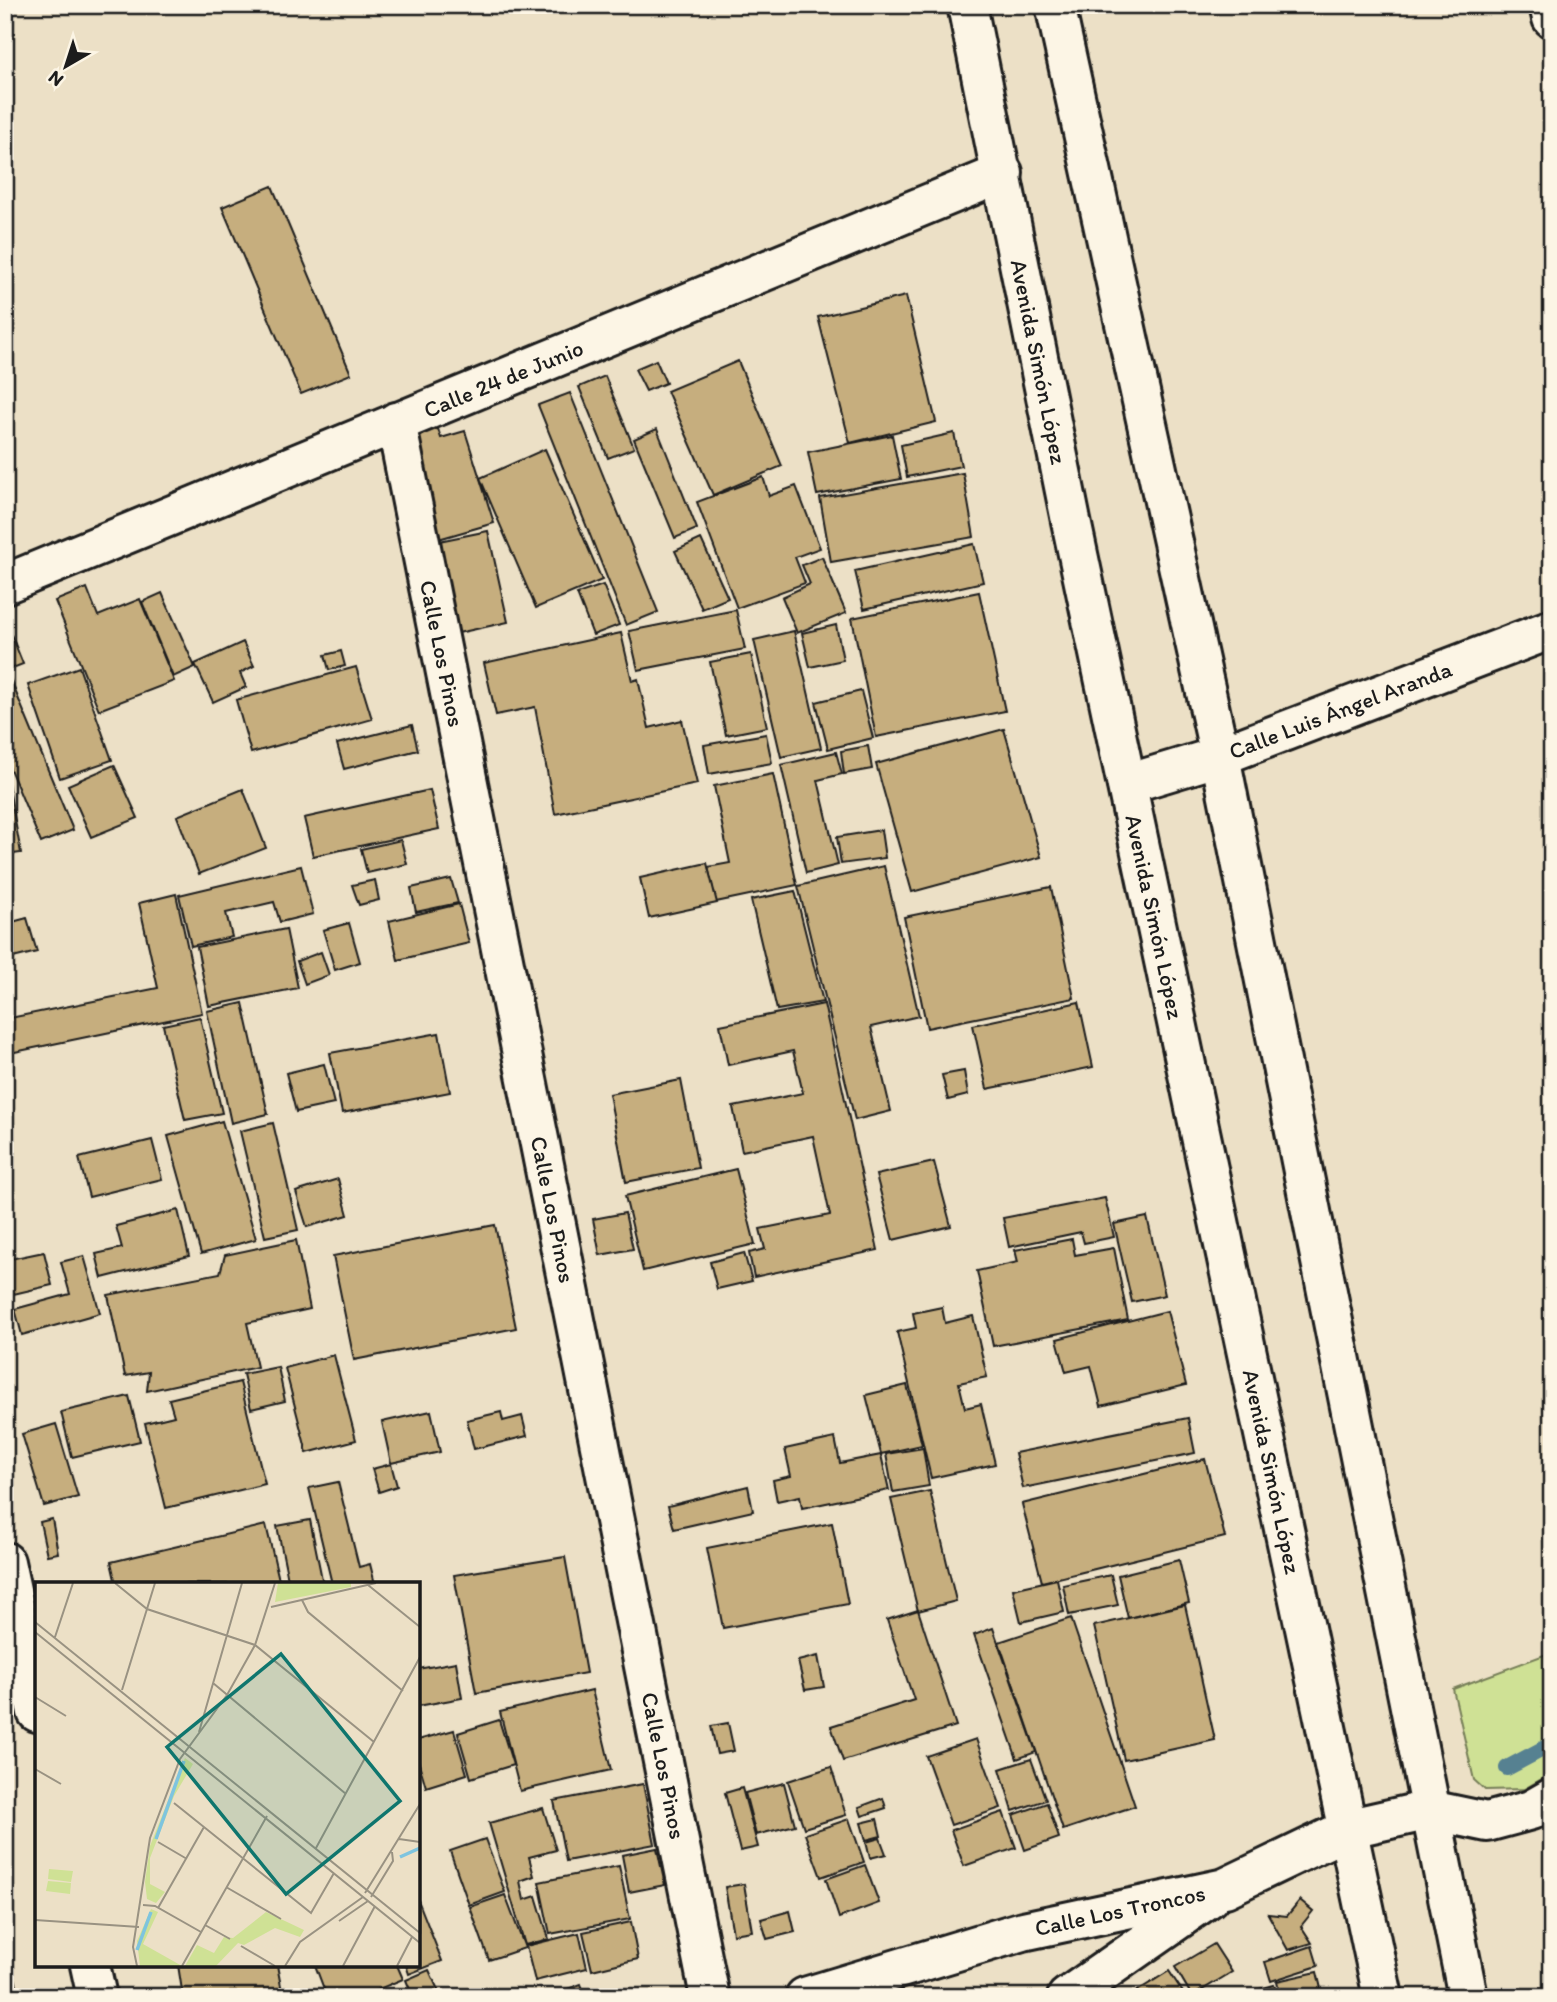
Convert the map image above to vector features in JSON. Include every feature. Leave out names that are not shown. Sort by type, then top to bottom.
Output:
[{"type":"street","name":"Avenida Simón López","points":[[967,5],[1127,784],[1350,1828],[1383,1997]]},
{"type":"street","points":[[1055,5],[1220,756],[1468,1997]]},
{"type":"street","points":[[1549,5],[1552,18]]},
{"type":"street","name":"Calle 24 de Junio","points":[[5,584],[1003,173]]},
{"type":"street","name":"Calle Los Pinos","points":[[396,422],[710,1997]]},
{"type":"street","name":"Calle Luis Ángel Aranda","points":[[1127,784],[1220,756],[1552,629]]},
{"type":"street","points":[[5,1562],[35,1703]]},
{"type":"street","points":[[1430,1810],[1487,1822],[1531,1810],[1552,1798]]},
{"type":"street","name":"Calle Los Troncos","points":[[805,1997],[1023,1930],[1224,1888],[1350,1828],[1430,1810]]},
{"type":"street","points":[[1067,1997],[1224,1888]]},
{"type":"street","points":[[90,1967],[97,1997]]},
{"type":"green space","points":[[1552,1652],[1552,1773],[1524,1789],[1485,1790],[1474,1780],[1453,1689]]},
{"type":"building","points":[[272,186],[351,374],[301,394],[222,207]]},
{"type":"building","points":[[906,296],[936,422],[850,443],[818,317]]},
{"type":"building","points":[[656,360],[666,383],[646,391],[635,369]]},
{"type":"building","points":[[738,361],[782,466],[713,495],[667,391]]},
{"type":"building","points":[[605,376],[634,448],[608,458],[579,387]]},
{"type":"building","points":[[570,393],[658,612],[626,625],[538,405]]},
{"type":"building","points":[[437,426],[441,438],[465,431],[494,523],[435,540],[404,436]]},
{"type":"building","points":[[657,429],[697,529],[675,538],[634,439]]},
{"type":"building","points":[[954,433],[961,466],[907,477],[901,445]]},
{"type":"building","points":[[892,435],[901,479],[817,495],[808,452]]},
{"type":"building","points":[[545,449],[602,580],[536,608],[480,478]]},
{"type":"building","points":[[963,473],[974,537],[831,562],[820,498]]},
{"type":"building","points":[[763,477],[769,496],[796,486],[820,548],[795,557],[805,583],[737,608],[697,502]]},
{"type":"building","points":[[488,531],[508,622],[458,633],[439,541]]},
{"type":"building","points":[[701,539],[728,598],[702,609],[675,551]]},
{"type":"building","points":[[974,544],[983,582],[864,609],[855,571]]},
{"type":"building","points":[[822,557],[846,613],[797,633],[782,597],[810,584],[802,565]]},
{"type":"building","points":[[603,585],[619,625],[593,635],[577,594]]},
{"type":"building","points":[[87,588],[98,616],[140,599],[174,681],[99,710],[55,601]]},
{"type":"building","points":[[979,592],[1005,711],[876,737],[852,618]]},
{"type":"building","points":[[162,593],[195,667],[173,677],[142,602]]},
{"type":"building","points":[[736,610],[745,649],[638,670],[629,631]]},
{"type":"building","points":[[7,624],[23,664],[5,671],[5,625]]},
{"type":"building","points":[[836,625],[843,660],[810,667],[802,633]]},
{"type":"building","points":[[794,631],[821,748],[781,757],[754,640]]},
{"type":"building","points":[[621,633],[632,681],[638,679],[649,728],[682,720],[697,784],[555,814],[535,707],[496,715],[484,663]]},
{"type":"building","points":[[243,642],[254,666],[240,673],[246,687],[213,702],[195,664]]},
{"type":"building","points":[[341,651],[345,666],[329,670],[325,655]]},
{"type":"building","points":[[751,654],[767,727],[726,735],[710,662]]},
{"type":"building","points":[[79,667],[112,760],[60,778],[28,685]]},
{"type":"building","points":[[356,667],[372,719],[251,753],[236,700]]},
{"type":"building","points":[[9,676],[73,830],[41,843],[5,757],[5,677]]},
{"type":"building","points":[[861,691],[873,738],[828,749],[816,702]]},
{"type":"building","points":[[412,725],[418,750],[344,769],[337,744]]},
{"type":"building","points":[[1004,729],[1041,857],[912,892],[876,764]]},
{"type":"building","points":[[766,734],[772,763],[709,774],[704,745]]},
{"type":"building","points":[[868,746],[872,769],[844,774],[841,751]]},
{"type":"building","points":[[836,752],[842,774],[818,780],[838,865],[806,873],[781,765]]},
{"type":"building","points":[[114,765],[138,818],[91,837],[68,785]]},
{"type":"building","points":[[5,767],[21,853],[5,855]]},
{"type":"building","points":[[773,774],[797,885],[716,902],[708,867],[730,863],[714,786]]},
{"type":"building","points":[[243,789],[266,848],[199,874],[177,816]]},
{"type":"building","points":[[430,790],[439,829],[313,856],[304,818]]},
{"type":"building","points":[[881,830],[885,858],[841,864],[837,837]]},
{"type":"building","points":[[401,840],[407,864],[367,873],[361,849]]},
{"type":"building","points":[[707,863],[717,903],[649,918],[640,878]]},
{"type":"building","points":[[301,866],[313,914],[280,922],[274,902],[226,913],[232,937],[191,946],[179,895]]},
{"type":"building","points":[[884,866],[919,1016],[871,1027],[891,1111],[855,1120],[798,886]]},
{"type":"building","points":[[451,879],[458,903],[416,912],[411,888]]},
{"type":"building","points":[[375,880],[379,900],[359,905],[352,885]]},
{"type":"building","points":[[1051,887],[1074,998],[927,1028],[904,917]]},
{"type":"building","points":[[795,891],[823,1002],[777,1010],[751,900]]},
{"type":"building","points":[[176,894],[202,1013],[5,1054],[5,1019],[158,988],[139,903]]},
{"type":"building","points":[[459,904],[469,943],[398,960],[389,921]]},
{"type":"building","points":[[27,918],[37,952],[5,960],[5,924]]},
{"type":"building","points":[[349,923],[360,962],[335,970],[323,930]]},
{"type":"building","points":[[286,929],[298,988],[209,1006],[197,947]]},
{"type":"building","points":[[321,952],[329,975],[305,984],[297,961]]},
{"type":"building","points":[[1079,1002],[1093,1067],[987,1089],[973,1025]]},
{"type":"building","points":[[243,1003],[268,1114],[231,1123],[207,1011]]},
{"type":"building","points":[[824,1004],[878,1250],[754,1277],[749,1253],[765,1249],[760,1229],[830,1215],[813,1136],[742,1151],[733,1107],[803,1093],[793,1051],[728,1065],[720,1025]]},
{"type":"building","points":[[200,1017],[222,1113],[185,1120],[163,1025]]},
{"type":"building","points":[[439,1033],[450,1092],[342,1113],[330,1053]]},
{"type":"building","points":[[324,1064],[334,1104],[296,1112],[286,1073]]},
{"type":"building","points":[[964,1071],[968,1095],[948,1100],[942,1075]]},
{"type":"building","points":[[681,1080],[698,1168],[626,1182],[609,1094]]},
{"type":"building","points":[[222,1121],[256,1239],[201,1254],[168,1136]]},
{"type":"building","points":[[273,1123],[298,1230],[265,1237],[240,1131]]},
{"type":"building","points":[[152,1140],[162,1179],[89,1197],[79,1158]]},
{"type":"building","points":[[934,1162],[951,1226],[893,1240],[876,1175]]},
{"type":"building","points":[[736,1169],[755,1244],[643,1271],[625,1196]]},
{"type":"building","points":[[338,1179],[348,1215],[307,1227],[296,1192]]},
{"type":"building","points":[[1105,1198],[1114,1237],[1084,1243],[1081,1232],[1009,1247],[1003,1218]]},
{"type":"building","points":[[178,1210],[189,1256],[102,1278],[96,1254],[122,1248],[116,1226]]},
{"type":"building","points":[[625,1213],[633,1249],[600,1255],[593,1219]]},
{"type":"building","points":[[1147,1217],[1165,1295],[1132,1302],[1114,1224]]},
{"type":"building","points":[[495,1225],[516,1328],[354,1360],[333,1256]]},
{"type":"building","points":[[1072,1239],[1075,1255],[1114,1248],[1128,1320],[993,1346],[977,1271],[1018,1262],[1015,1250]]},
{"type":"building","points":[[296,1240],[310,1309],[247,1323],[257,1367],[147,1391],[149,1372],[125,1376],[108,1295],[220,1273],[225,1255]]},
{"type":"building","points":[[44,1252],[52,1285],[5,1296],[5,1260]]},
{"type":"building","points":[[744,1253],[752,1281],[717,1289],[710,1262]]},
{"type":"building","points":[[84,1256],[100,1313],[22,1335],[15,1309],[70,1294],[61,1262]]},
{"type":"building","points":[[942,1307],[945,1323],[973,1316],[987,1377],[959,1383],[965,1408],[981,1404],[995,1464],[931,1478],[897,1332],[916,1328],[913,1313]]},
{"type":"building","points":[[1167,1311],[1186,1385],[1101,1406],[1091,1366],[1066,1372],[1057,1339]]},
{"type":"building","points":[[334,1355],[356,1440],[307,1453],[285,1368]]},
{"type":"building","points":[[278,1367],[285,1401],[251,1409],[243,1374]]},
{"type":"building","points":[[240,1382],[265,1484],[166,1508],[145,1423],[174,1416],[169,1399]]},
{"type":"building","points":[[907,1385],[922,1445],[881,1454],[866,1395]]},
{"type":"building","points":[[129,1396],[140,1441],[72,1457],[61,1412]]},
{"type":"building","points":[[431,1411],[440,1452],[391,1463],[382,1422]]},
{"type":"building","points":[[501,1412],[503,1421],[522,1416],[527,1436],[474,1449],[467,1420]]},
{"type":"building","points":[[1188,1418],[1195,1453],[1023,1488],[1015,1453]]},
{"type":"building","points":[[56,1424],[78,1497],[44,1506],[22,1434]]},
{"type":"building","points":[[835,1438],[840,1463],[881,1455],[889,1490],[802,1508],[800,1496],[777,1501],[773,1480],[791,1476],[785,1449]]},
{"type":"building","points":[[923,1448],[929,1486],[893,1492],[886,1454]]},
{"type":"building","points":[[1205,1459],[1225,1537],[1042,1582],[1022,1504]]},
{"type":"building","points":[[391,1464],[397,1486],[379,1492],[372,1469]]},
{"type":"building","points":[[338,1482],[359,1567],[370,1564],[374,1582],[332,1582],[309,1488]]},
{"type":"building","points":[[748,1486],[753,1511],[674,1529],[668,1506]]},
{"type":"building","points":[[930,1491],[956,1601],[918,1611],[891,1499]]},
{"type":"building","points":[[52,1519],[58,1553],[47,1555],[40,1522]]},
{"type":"building","points":[[310,1520],[323,1582],[289,1582],[277,1526]]},
{"type":"building","points":[[832,1523],[848,1604],[723,1628],[707,1548]]},
{"type":"building","points":[[266,1525],[280,1582],[116,1582],[111,1562]]},
{"type":"building","points":[[565,1557],[586,1673],[476,1693],[454,1575]]},
{"type":"building","points":[[1179,1560],[1189,1603],[1128,1618],[1118,1575]]},
{"type":"building","points":[[1111,1575],[1118,1605],[1069,1615],[1063,1585]]},
{"type":"building","points":[[1057,1579],[1064,1612],[1021,1622],[1013,1589]]},
{"type":"building","points":[[1185,1605],[1215,1740],[1124,1760],[1094,1626]]},
{"type":"building","points":[[918,1610],[956,1726],[843,1761],[831,1726],[914,1700],[887,1620]]},
{"type":"building","points":[[1071,1618],[1135,1806],[1063,1830],[999,1642]]},
{"type":"building","points":[[993,1628],[1036,1752],[1017,1759],[974,1635]]},
{"type":"building","points":[[818,1656],[824,1687],[805,1690],[798,1661]]},
{"type":"building","points":[[456,1662],[462,1698],[420,1706],[420,1669]]},
{"type":"building","points":[[592,1690],[611,1770],[520,1791],[500,1712]]},
{"type":"building","points":[[499,1720],[513,1765],[471,1778],[458,1733]]},
{"type":"building","points":[[728,1723],[734,1751],[717,1754],[711,1726]]},
{"type":"building","points":[[454,1730],[467,1774],[426,1787],[420,1767],[420,1739]]},
{"type":"building","points":[[976,1739],[1001,1808],[951,1825],[926,1756]]},
{"type":"building","points":[[1031,1759],[1046,1800],[1013,1811],[1000,1769]]},
{"type":"building","points":[[831,1767],[846,1815],[804,1828],[788,1781]]},
{"type":"building","points":[[784,1783],[795,1825],[756,1835],[745,1793]]},
{"type":"building","points":[[643,1784],[655,1844],[566,1861],[554,1801]]},
{"type":"building","points":[[742,1788],[758,1847],[740,1851],[725,1793]]},
{"type":"building","points":[[883,1798],[886,1808],[862,1816],[859,1807]]},
{"type":"building","points":[[1047,1803],[1059,1838],[1025,1850],[1013,1815]]},
{"type":"building","points":[[543,1808],[556,1850],[529,1857],[534,1876],[520,1881],[524,1900],[536,1896],[549,1939],[525,1945],[489,1823]]},
{"type":"building","points":[[1003,1812],[1016,1848],[964,1866],[951,1830]]},
{"type":"building","points":[[849,1819],[864,1862],[821,1877],[805,1834]]},
{"type":"building","points":[[877,1819],[881,1836],[866,1840],[861,1823]]},
{"type":"building","points":[[880,1838],[886,1854],[870,1858],[866,1842]]},
{"type":"building","points":[[485,1839],[505,1892],[469,1905],[450,1851]]},
{"type":"building","points":[[657,1848],[665,1885],[629,1892],[622,1855]]},
{"type":"building","points":[[865,1865],[879,1903],[839,1918],[826,1879]]},
{"type":"building","points":[[619,1866],[630,1919],[550,1934],[539,1882]]},
{"type":"building","points":[[744,1884],[752,1931],[733,1934],[725,1887]]},
{"type":"building","points":[[505,1895],[525,1948],[489,1960],[470,1907]]},
{"type":"building","points":[[1300,1900],[1313,1911],[1301,1926],[1312,1943],[1288,1950],[1268,1914],[1287,1916]]},
{"type":"building","points":[[420,1905],[442,1961],[409,1974],[407,1967],[420,1967]]},
{"type":"building","points":[[790,1911],[795,1932],[767,1939],[761,1919]]},
{"type":"building","points":[[631,1922],[638,1959],[592,1970],[583,1932]]},
{"type":"building","points":[[579,1933],[587,1968],[535,1981],[526,1946]]},
{"type":"building","points":[[5,1941],[20,1997],[5,1997]]},
{"type":"building","points":[[1214,1944],[1232,1972],[1192,1996],[1175,1967]]},
{"type":"building","points":[[1312,1946],[1318,1966],[1271,1981],[1265,1962]]},
{"type":"building","points":[[178,1967],[277,1967],[283,1997],[183,1997]]},
{"type":"building","points":[[316,1967],[398,1967],[403,1979],[360,1997],[327,1997]]},
{"type":"building","points":[[429,1970],[439,1992],[428,1997],[413,1997],[406,1980]]},
{"type":"building","points":[[1169,1971],[1186,1997],[1131,1995]]},
{"type":"building","points":[[1317,1972],[1323,1997],[1281,1997],[1277,1981]]},
{"type":"building","points":[[581,1984],[586,1997],[546,1997]]},
{"type":"building","points":[[1274,1985],[1278,1997],[1230,1997]]},
{"type":"waterway","points":[[1507,1768],[1552,1744]]}]
